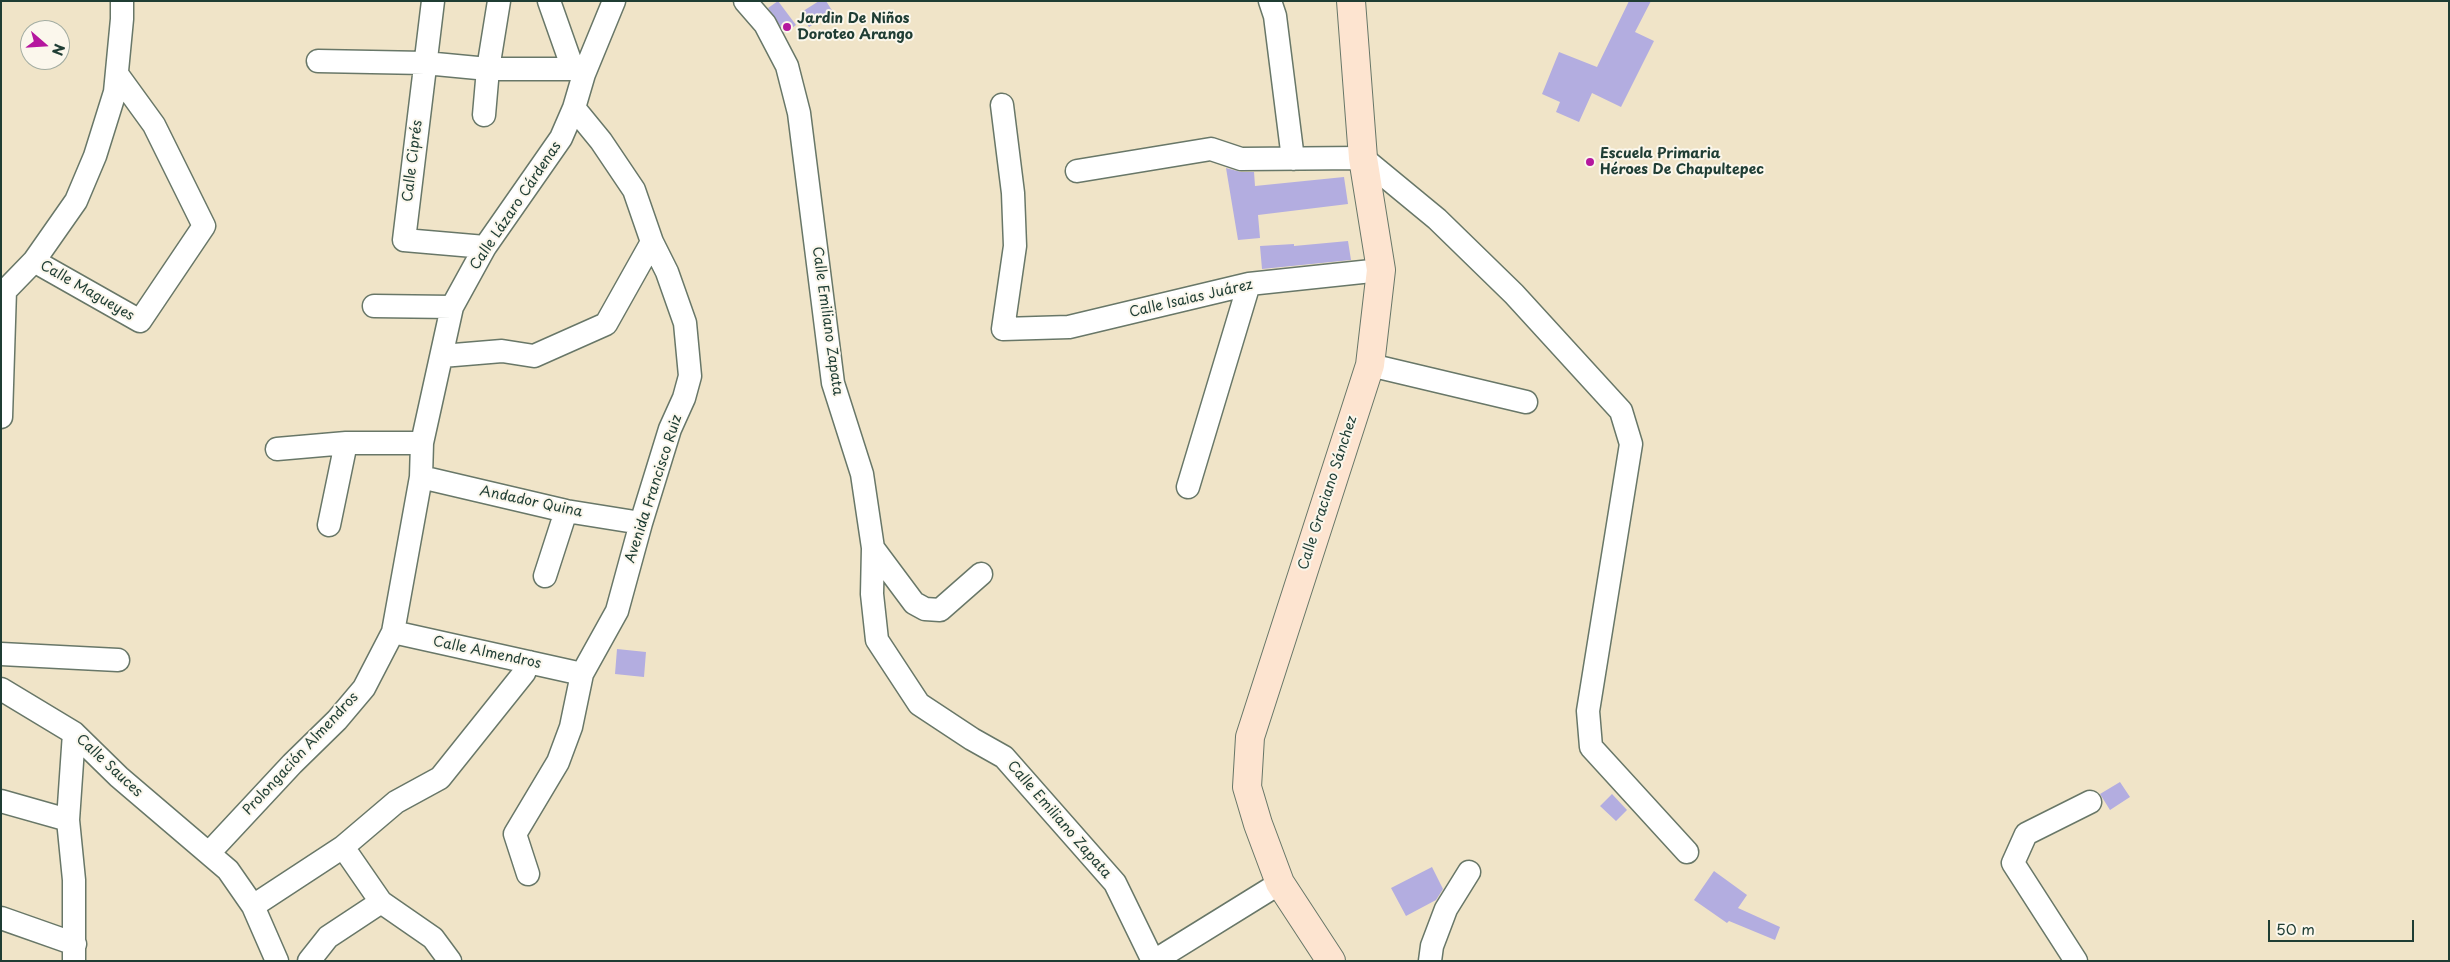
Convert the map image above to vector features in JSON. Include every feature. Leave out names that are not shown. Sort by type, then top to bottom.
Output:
[{"type":"street","points":[[1,417],[3,293],[34,261],[76,201],[95,156],[115,92],[122,1]]},
{"type":"street","name":"Calle Ciprés","points":[[433,1],[404,240],[485,248]]},
{"type":"street","points":[[484,115],[488,69],[499,1]]},
{"type":"street","points":[[318,61],[425,63],[488,69],[579,71],[549,1]]},
{"type":"street","name":"Calle Lázaro Cárdenas","points":[[422,444],[452,307],[485,248],[561,138],[574,108],[579,71],[614,1]]},
{"type":"street","name":"Calle Emiliano Zapata","points":[[745,1],[765,24],[787,66],[800,113],[833,383],[862,474],[873,548],[872,594],[877,640],[919,704],[972,739],[1004,757],[1115,883],[1154,961]]},
{"type":"street","points":[[1270,1],[1275,16],[1292,159]]},
{"type":"street","name":"Calle Graciano Sánchez","points":[[1332,961],[1280,883],[1258,824],[1247,787],[1250,737],[1370,365],[1381,270],[1363,158],[1351,1]]},
{"type":"street","name":"Calle Magueyes","points":[[34,261],[140,321],[204,226],[154,125],[117,74]]},
{"type":"street","name":"Calle Isaias Juárez","points":[[1002,105],[1013,193],[1014,246],[1003,329],[1069,327],[1249,284],[1381,270]]},
{"type":"street","name":"Avenida Francisco Ruiz","points":[[528,874],[515,834],[558,762],[571,727],[582,674],[617,611],[641,523],[670,429],[684,398],[690,376],[686,323],[667,272],[652,242],[634,190],[601,141],[574,108]]},
{"type":"street","points":[[1077,171],[1212,149],[1241,159],[1363,158],[1437,219],[1514,294],[1621,411],[1631,444],[1588,711],[1592,747],[1687,852]]},
{"type":"street","points":[[442,356],[502,351],[534,356],[606,324],[652,242]]},
{"type":"street","points":[[1188,487],[1249,284]]},
{"type":"street","points":[[374,306],[452,307]]},
{"type":"street","points":[[1370,365],[1526,402]]},
{"type":"street","points":[[329,524],[346,443]]},
{"type":"street","points":[[277,449],[346,443],[422,444]]},
{"type":"street","name":"Prolongación Almendros","points":[[209,853],[292,764],[337,720],[364,688],[393,632],[421,477],[422,444]]},
{"type":"street","name":"Andador Quina","points":[[421,477],[566,511],[641,523]]},
{"type":"street","points":[[545,576],[566,511]]},
{"type":"street","points":[[873,548],[914,603],[925,609],[940,610],[981,574]]},
{"type":"street","name":"Calle Almendros","points":[[393,632],[582,674]]},
{"type":"street","points":[[1,654],[118,660]]},
{"type":"street","points":[[253,906],[343,847],[396,802],[440,778],[524,673],[529,662]]},
{"type":"street","name":"Calle Sauces","points":[[1,689],[74,733],[119,777],[228,870],[253,906],[277,961]]},
{"type":"street","points":[[1,918],[74,953],[74,880],[68,820],[74,733]]},
{"type":"street","points":[[1,801],[68,820]]},
{"type":"street","points":[[2076,961],[2013,862],[2026,834],[2090,802]]},
{"type":"street","points":[[343,847],[381,902],[433,938],[450,961]]},
{"type":"street","points":[[1430,961],[1432,946],[1446,909],[1469,872]]},
{"type":"street","points":[[1154,961],[1280,883]]},
{"type":"street","points":[[309,961],[328,937],[381,902]]},
{"type":"building","points":[[778,1],[796,25],[785,33],[768,8]]},
{"type":"building","points":[[819,1],[826,1],[833,12],[809,27],[800,13]]},
{"type":"building","points":[[1629,1],[1651,1],[1635,32],[1654,41],[1621,107],[1592,93],[1579,122],[1556,112],[1560,102],[1542,94],[1559,52],[1597,67]]},
{"type":"building","points":[[1226,168],[1241,172],[1254,172],[1255,186],[1344,177],[1348,204],[1258,215],[1260,238],[1238,240]]},
{"type":"building","points":[[1348,241],[1351,260],[1262,269],[1260,246],[1294,244],[1294,246]]},
{"type":"building","points":[[617,649],[646,652],[644,677],[615,674]]},
{"type":"building","points":[[2120,782],[2130,797],[2110,810],[2100,794]]},
{"type":"building","points":[[1612,794],[1627,810],[1616,821],[1600,806]]},
{"type":"building","points":[[1432,867],[1443,889],[1436,900],[1406,916],[1391,888]]},
{"type":"building","points":[[1714,871],[1747,895],[1738,908],[1780,927],[1775,940],[1729,921],[1727,923],[1694,900]]},
{"type":"place","name":"Jardin De Niños Doroteo Arango","points":[[787,27]]},
{"type":"place","name":"Escuela Primaria Héroes De Chapultepec","points":[[1590,162]]}]
